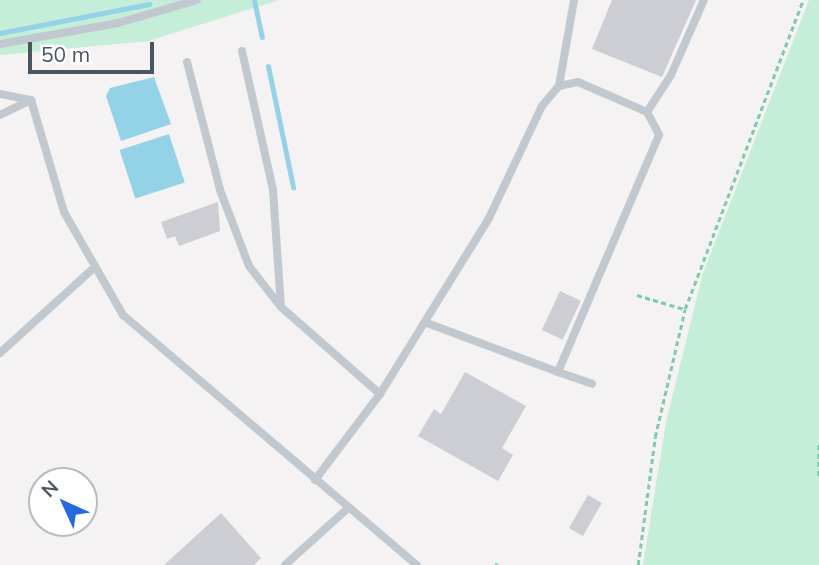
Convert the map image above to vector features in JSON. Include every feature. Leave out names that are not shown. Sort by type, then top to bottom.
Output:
[{"type":"lane","points":[[0,44],[118,23],[197,0]]},
{"type":"lane","points":[[315,480],[380,394],[427,323],[489,218],[542,107],[559,86],[574,0]]},
{"type":"lane","points":[[647,111],[671,75],[704,0]]},
{"type":"lane","points":[[242,51],[273,190],[281,307]]},
{"type":"lane","points":[[187,62],[220,190],[248,266],[281,307],[380,394]]},
{"type":"lane","points":[[558,372],[659,135],[647,111],[578,82],[559,86]]},
{"type":"lane","points":[[0,94],[31,100]]},
{"type":"lane","points":[[0,115],[31,100]]},
{"type":"lane","points":[[31,100],[64,212],[123,315],[417,565]]},
{"type":"lane","points":[[0,353],[95,267]]},
{"type":"lane","points":[[427,323],[592,384]]},
{"type":"lane","points":[[285,565],[348,508]]},
{"type":"path","points":[[638,565],[655,437],[685,309],[803,0]]},
{"type":"path","points":[[637,295],[685,309]]},
{"type":"path","points":[[819,445],[819,476]]},
{"type":"green space","points":[[0,0],[279,0],[148,41],[0,55]]},
{"type":"green space","points":[[809,0],[819,0],[819,565],[643,565],[666,422],[703,273]]},
{"type":"water","points":[[154,77],[171,124],[121,141],[106,96],[110,88]]},
{"type":"water","points":[[169,134],[185,183],[135,199],[120,150]]},
{"type":"building","points":[[612,0],[696,0],[662,77],[592,49]]},
{"type":"building","points":[[218,202],[220,231],[179,246],[175,236],[167,239],[161,222]]},
{"type":"building","points":[[560,291],[581,301],[563,340],[542,330]]},
{"type":"building","points":[[465,372],[526,406],[502,448],[513,455],[498,481],[418,436],[434,409],[441,414]]},
{"type":"building","points":[[588,495],[602,503],[583,536],[569,528]]},
{"type":"building","points":[[221,513],[261,558],[254,565],[164,565]]},
{"type":"waterway","points":[[254,0],[262,37]]},
{"type":"waterway","points":[[0,33],[149,4]]},
{"type":"waterway","points":[[268,66],[293,187]]}]
